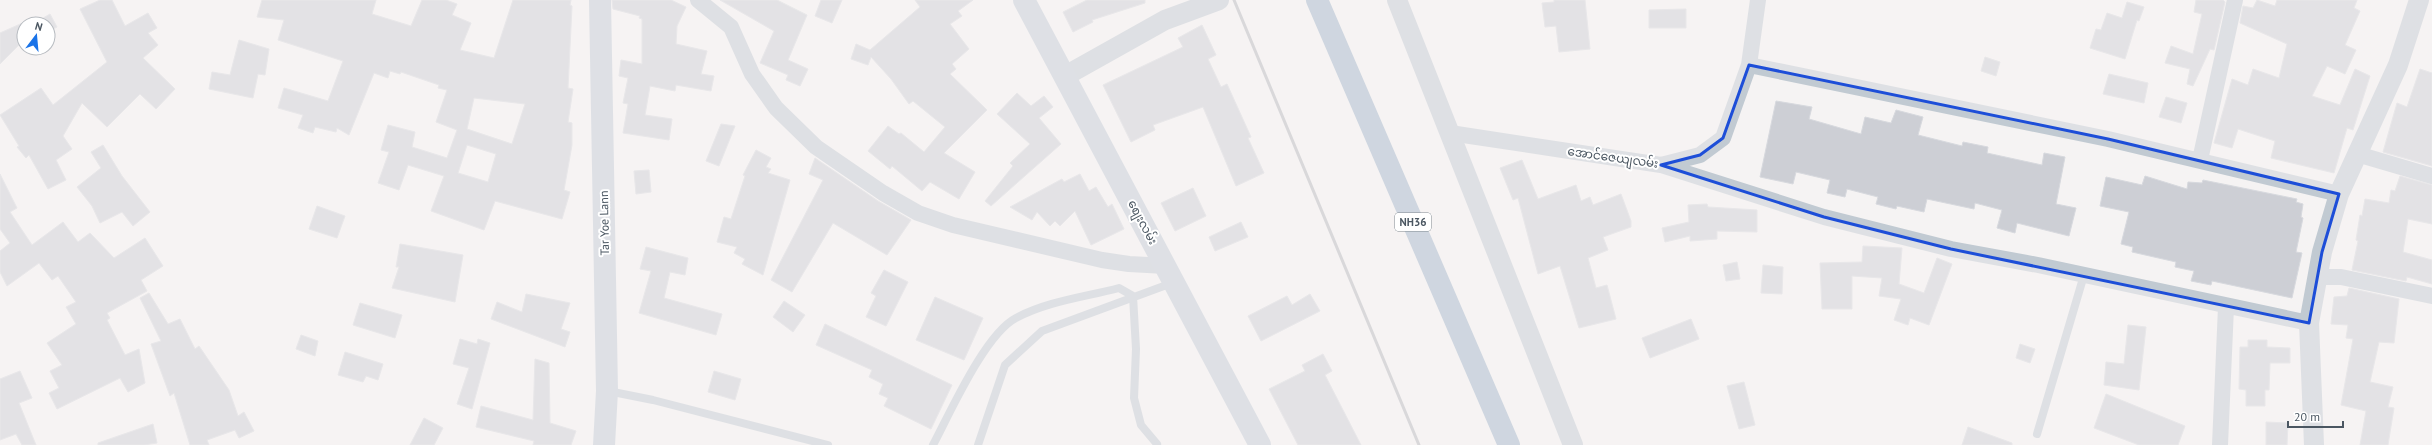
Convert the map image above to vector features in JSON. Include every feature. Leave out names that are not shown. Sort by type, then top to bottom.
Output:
[{"type":"highway","name":"NH36","points":[[1317,0],[1509,445]]},
{"type":"main road","name":"Tar Yoe Lann","points":[[600,0],[607,391],[604,445]]},
{"type":"main road","name":"စျေးလမ်း","points":[[1024,0],[1260,445]]},
{"type":"street","points":[[698,0],[731,27],[752,74],[776,108],[816,147],[882,193],[918,213],[953,225],[1102,260],[1129,264],[1170,274]]},
{"type":"street","points":[[1065,76],[1165,20],[1219,0]]},
{"type":"street","points":[[1397,0],[1573,445]]},
{"type":"street","name":"အောင်ဇေယျလမ်း","points":[[1450,132],[1661,165],[1700,155],[1723,138],[1749,65],[1758,0]]},
{"type":"street","points":[[2200,160],[2235,0]]},
{"type":"street","points":[[2314,445],[2309,323],[2318,276],[2339,194],[2398,65],[2420,0]]},
{"type":"street","points":[[1749,65],[2200,160],[2339,194]]},
{"type":"street","points":[[2357,154],[2432,176]]},
{"type":"street","points":[[1661,165],[1824,217],[1951,249],[2084,275],[2226,307],[2309,323]]},
{"type":"street","points":[[2318,276],[2341,277],[2432,296]]},
{"type":"street","points":[[2220,445],[2226,307]]},
{"type":"lane","points":[[978,445],[1005,365],[1042,331],[1133,296],[1170,274]]},
{"type":"lane","points":[[2037,434],[2084,275]]},
{"type":"lane","points":[[933,445],[994,337],[1015,318],[1066,299],[1119,288],[1133,296]]},
{"type":"lane","points":[[1133,296],[1136,349],[1134,398],[1141,425],[1157,444]]},
{"type":"lane","points":[[607,391],[653,400],[828,445]]},
{"type":"highlighted area","points":[[1749,65],[2108,139],[2275,177],[2339,194],[2322,252],[2309,323],[1951,249],[1824,217],[1661,165],[1700,155],[1723,138]]},
{"type":"building","points":[[100,0],[112,0],[125,26],[148,13],[157,28],[148,33],[158,45],[143,58],[175,89],[156,109],[140,94],[107,127],[82,103],[63,136],[72,149],[56,160],[66,180],[48,189],[29,155],[26,158],[17,147],[19,146],[0,115],[41,88],[53,105],[107,62],[80,9]]},
{"type":"building","points":[[262,0],[376,0],[372,14],[411,26],[422,0],[446,0],[457,4],[452,15],[471,23],[460,50],[494,58],[513,0],[571,0],[570,5],[572,6],[568,88],[573,89],[568,122],[572,123],[572,145],[564,190],[570,192],[562,219],[495,201],[484,230],[431,211],[444,176],[408,165],[399,190],[378,183],[389,152],[381,150],[388,125],[415,132],[412,147],[447,158],[457,130],[436,122],[447,90],[438,88],[439,85],[401,72],[400,74],[390,71],[388,78],[374,73],[349,135],[337,128],[336,132],[315,127],[313,133],[298,128],[303,115],[278,108],[284,88],[328,101],[343,61],[278,40],[284,20],[257,17]],"holes":[[[474,98],[525,104],[512,144],[467,129]],[[467,145],[496,154],[488,182],[458,173]]]},
{"type":"building","points":[[612,0],[671,0],[686,7],[677,26],[676,44],[707,51],[701,74],[714,76],[711,91],[676,85],[675,91],[650,86],[645,115],[672,119],[669,140],[623,133],[628,104],[623,103],[628,78],[619,76],[621,60],[642,64],[642,19],[639,18],[640,16],[613,9]]},
{"type":"building","points":[[720,0],[777,0],[807,15],[788,60],[808,69],[800,86],[786,80],[788,75],[760,63],[774,31]]},
{"type":"building","points":[[821,0],[842,0],[832,23],[815,16]]},
{"type":"building","points":[[915,0],[973,0],[958,11],[962,16],[950,24],[969,49],[952,64],[956,69],[950,74],[987,110],[944,153],[975,172],[959,199],[930,182],[922,191],[892,166],[890,169],[868,151],[888,126],[899,134],[901,133],[924,152],[945,127],[913,101],[909,104],[891,79],[871,57],[868,65],[851,59],[856,44],[870,50],[920,7]]},
{"type":"building","points":[[1087,0],[1145,0],[1145,3],[1092,20],[1093,22],[1073,32],[1063,12]]},
{"type":"building","points":[[1554,0],[1585,0],[1590,49],[1559,52],[1556,26],[1545,27],[1542,3],[1554,2]]},
{"type":"building","points":[[2196,0],[2223,0],[2225,2],[2214,50],[2210,49],[2193,86],[2187,84],[2190,69],[2165,63],[2171,46],[2193,54],[2202,14],[2194,12]]},
{"type":"building","points":[[2257,0],[2275,6],[2277,0],[2357,0],[2354,8],[2360,11],[2345,45],[2356,50],[2345,74],[2327,66],[2312,96],[2340,105],[2355,69],[2370,76],[2353,130],[2347,128],[2334,173],[2271,158],[2275,141],[2238,129],[2232,148],[2214,143],[2232,79],[2248,85],[2253,69],[2279,78],[2287,44],[2240,23],[2243,6],[2253,8]]},
{"type":"building","points":[[2127,2],[2144,7],[2139,21],[2137,20],[2125,59],[2090,48],[2096,29],[2101,30],[2107,13],[2122,18]]},
{"type":"building","points":[[1686,9],[1686,28],[1649,28],[1649,10]]},
{"type":"building","points":[[1202,25],[1216,55],[1208,59],[1221,87],[1227,84],[1251,137],[1248,138],[1264,173],[1236,186],[1203,107],[1153,125],[1155,130],[1131,142],[1103,85],[1183,47],[1178,38]]},
{"type":"building","points":[[16,26],[16,48],[0,64],[0,33]]},
{"type":"building","points":[[239,40],[269,49],[265,75],[258,74],[253,98],[209,89],[212,72],[230,75]]},
{"type":"building","points":[[1985,57],[2000,62],[1996,76],[1981,71]]},
{"type":"building","points":[[2420,69],[2432,73],[2432,166],[2383,152],[2397,103],[2407,107]]},
{"type":"building","points":[[2109,74],[2148,83],[2144,103],[2103,94]]},
{"type":"building","points":[[1017,93],[1031,106],[1044,96],[1053,107],[1039,118],[1061,144],[991,206],[985,201],[1013,166],[1010,163],[1030,144],[997,114]]},
{"type":"building","points":[[2166,97],[2187,103],[2181,123],[2159,117]]},
{"type":"building","points":[[1776,101],[1812,107],[1809,119],[1861,134],[1865,117],[1891,123],[1896,110],[1923,117],[1918,135],[1962,146],[1963,142],[1988,147],[1987,153],[2042,165],[2044,153],[2065,157],[2056,204],[2076,208],[2069,236],[2017,223],[2015,233],[1997,228],[2002,210],[1975,203],[1974,209],[1927,199],[1924,212],[1897,206],[1896,209],[1876,204],[1878,197],[1847,189],[1845,197],[1827,193],[1830,180],[1796,172],[1793,184],[1760,177]]},
{"type":"building","points":[[721,124],[735,126],[719,166],[706,161]]},
{"type":"building","points":[[103,145],[122,176],[150,212],[133,226],[122,212],[100,223],[92,206],[77,187],[101,168],[91,152]]},
{"type":"building","points":[[756,150],[771,158],[766,167],[771,169],[768,173],[790,180],[763,275],[742,264],[745,259],[734,253],[737,247],[717,242],[724,217],[731,219],[745,176],[743,175]]},
{"type":"building","points":[[815,158],[878,201],[911,220],[887,255],[833,223],[792,292],[771,280],[823,180],[809,174]]},
{"type":"building","points":[[1522,160],[1538,199],[1576,185],[1581,201],[1590,197],[1593,205],[1621,194],[1631,221],[1631,227],[1603,237],[1608,250],[1588,258],[1596,288],[1607,285],[1616,319],[1579,328],[1560,266],[1538,274],[1518,198],[1513,200],[1500,168]]},
{"type":"building","points":[[649,170],[651,192],[636,194],[634,171]]},
{"type":"building","points":[[0,174],[17,208],[10,212],[32,245],[63,222],[78,242],[90,233],[114,258],[145,238],[163,266],[141,280],[147,291],[107,313],[110,318],[107,320],[125,355],[139,349],[145,383],[128,392],[120,378],[57,409],[49,393],[59,388],[50,371],[62,365],[47,343],[76,324],[66,307],[76,302],[58,276],[52,280],[39,263],[7,286],[0,272],[0,251],[10,243],[0,229]]},
{"type":"building","points":[[1080,174],[1089,191],[1096,187],[1108,207],[1112,204],[1124,229],[1091,245],[1075,211],[1060,226],[1055,221],[1050,226],[1037,212],[1032,220],[1010,207],[1062,179],[1064,182]]},
{"type":"building","points":[[2145,176],[2187,189],[2188,182],[2202,183],[2203,180],[2297,199],[2296,202],[2303,204],[2301,217],[2303,218],[2296,252],[2302,253],[2292,298],[2212,281],[2211,285],[2191,281],[2194,271],[2175,267],[2176,262],[2132,252],[2133,247],[2121,244],[2129,212],[2100,206],[2106,177],[2142,185]]},
{"type":"building","points":[[2400,176],[2432,185],[2432,224],[2408,219],[2403,252],[2432,260],[2432,284],[2407,277],[2406,281],[2352,270],[2358,241],[2356,240],[2360,215],[2362,216],[2365,199],[2389,203],[2391,190],[2395,191]]},
{"type":"building","points":[[1193,188],[1206,216],[1175,231],[1161,203]]},
{"type":"building","points":[[1707,204],[1708,207],[1757,210],[1757,232],[1717,231],[1717,239],[1690,241],[1690,236],[1665,242],[1662,228],[1689,222],[1688,205]]},
{"type":"building","points":[[317,206],[345,216],[337,238],[309,229]]},
{"type":"building","points":[[1241,222],[1248,237],[1215,251],[1209,237]]},
{"type":"building","points":[[400,244],[463,255],[455,302],[392,288],[399,267],[396,267]]},
{"type":"building","points":[[1863,246],[1902,248],[1899,284],[1924,293],[1937,258],[1952,264],[1929,325],[1910,318],[1908,325],[1894,320],[1901,299],[1879,296],[1882,278],[1852,276],[1852,309],[1822,309],[1820,263],[1862,262]]},
{"type":"building","points":[[646,247],[688,258],[685,275],[670,272],[664,298],[722,314],[716,335],[639,313],[651,271],[640,269]]},
{"type":"building","points":[[1737,262],[1740,279],[1726,281],[1723,265]]},
{"type":"building","points":[[1763,265],[1783,267],[1782,294],[1761,293]]},
{"type":"building","points":[[884,270],[908,282],[886,326],[866,317],[876,296],[871,293]]},
{"type":"building","points":[[2349,288],[2399,299],[2394,343],[2379,342],[2370,382],[2393,387],[2388,407],[2394,408],[2388,445],[2360,445],[2366,411],[2341,405],[2353,339],[2346,338],[2348,325],[2331,324],[2334,297],[2347,296]]},
{"type":"building","points":[[149,293],[168,324],[180,319],[195,349],[199,346],[229,390],[238,416],[244,412],[254,431],[239,438],[235,430],[207,440],[209,445],[190,445],[174,393],[170,396],[151,344],[161,341],[140,298]]},
{"type":"building","points":[[526,294],[570,303],[561,329],[570,332],[565,347],[491,319],[497,302],[522,312]]},
{"type":"building","points":[[1310,294],[1320,311],[1261,341],[1248,316],[1287,296],[1292,305]]},
{"type":"building","points":[[935,297],[983,318],[964,360],[916,340]]},
{"type":"building","points":[[784,301],[805,315],[793,332],[773,317]]},
{"type":"building","points":[[360,303],[402,315],[395,338],[353,325]]},
{"type":"building","points":[[1691,319],[1699,339],[1650,358],[1642,338]]},
{"type":"building","points":[[825,324],[952,385],[931,429],[884,406],[888,398],[879,394],[883,384],[869,377],[872,370],[816,345]]},
{"type":"building","points":[[2128,325],[2146,327],[2139,390],[2104,385],[2106,362],[2124,364]]},
{"type":"building","points":[[301,335],[318,341],[315,356],[296,349]]},
{"type":"building","points":[[460,339],[477,344],[478,339],[490,343],[472,409],[457,404],[469,368],[453,364]]},
{"type":"building","points":[[2248,340],[2267,340],[2267,347],[2290,348],[2290,363],[2270,363],[2269,390],[2265,390],[2265,406],[2246,406],[2246,390],[2239,389],[2240,347],[2248,347]]},
{"type":"building","points":[[2020,344],[2035,349],[2030,363],[2016,358]]},
{"type":"building","points":[[345,352],[383,364],[378,380],[366,376],[363,382],[338,375]]},
{"type":"building","points":[[1323,354],[1332,371],[1325,375],[1361,445],[1298,445],[1269,389],[1305,371],[1302,365]]},
{"type":"building","points":[[535,359],[549,363],[550,423],[576,431],[571,445],[533,445],[534,441],[476,427],[481,406],[533,420]]},
{"type":"building","points":[[20,371],[32,398],[19,403],[36,445],[22,445],[16,434],[0,440],[0,379]]},
{"type":"building","points":[[714,371],[741,379],[735,400],[708,392]]},
{"type":"building","points":[[1744,382],[1755,425],[1739,429],[1727,386]]},
{"type":"building","points":[[2106,394],[2185,426],[2178,445],[2139,445],[2094,428]]},
{"type":"building","points":[[424,418],[443,428],[434,445],[410,445]]},
{"type":"building","points":[[2266,422],[2288,423],[2287,445],[2266,445]]},
{"type":"building","points":[[153,424],[157,443],[144,445],[98,445],[98,443]]},
{"type":"building","points":[[1968,427],[2012,443],[2012,445],[1962,445]]},
{"type":"railway","points":[[1234,0],[1419,445]]}]
